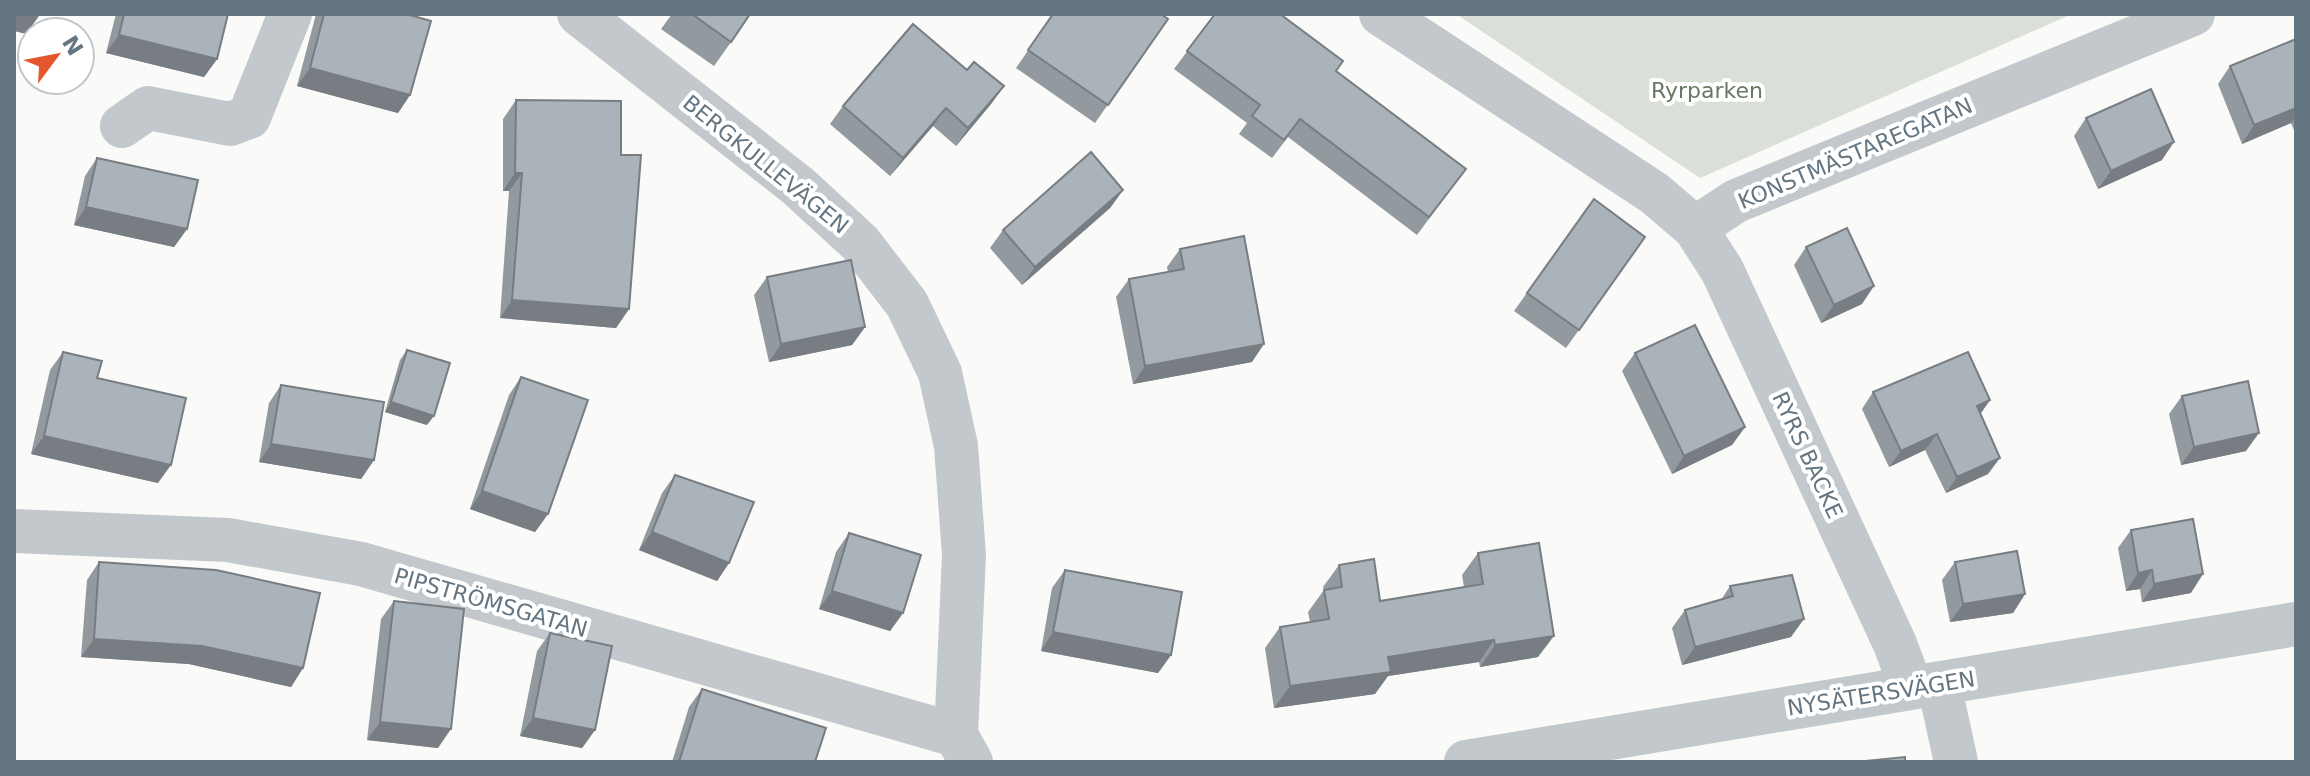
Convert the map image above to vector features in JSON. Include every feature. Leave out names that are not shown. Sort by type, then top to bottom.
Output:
[{"type":"street","points":[[122,126],[148,108],[230,124],[249,117],[290,14]]},
{"type":"street","name":"BERGKULLEVÄGEN","points":[[579,14],[798,186],[860,243],[907,304],[940,373],[956,446],[964,555],[963,748]]},
{"type":"street","points":[[1381,14],[1654,193],[1695,228]]},
{"type":"street","name":"KONSTMÄSTAREGATAN","points":[[1695,228],[1736,201],[2193,14]]},
{"type":"street","name":"RYRS BACKE","points":[[1695,228],[1722,270],[1895,644],[1925,685],[1956,762]]},
{"type":"street","name":"PIPSTRÖMSGATAN","points":[[14,531],[228,540],[361,564],[963,748]]},
{"type":"street","name":"NYSÄTERSVÄGEN","points":[[1466,762],[2296,624]]},
{"type":"green space","name":"Ryrparken","points":[[1456,14],[2072,14],[1700,178]]},
{"type":"building","points":[[124,14],[228,14],[217,59],[119,35]]},
{"type":"building","points":[[324,14],[406,14],[431,21],[410,95],[310,68]]},
{"type":"building","points":[[692,14],[750,14],[731,42]]},
{"type":"building","points":[[1053,14],[1161,14],[1168,19],[1108,105],[1028,50]]},
{"type":"building","points":[[1215,14],[1280,14],[1343,61],[1336,71],[1466,169],[1429,217],[1300,119],[1284,140],[1252,116],[1260,105],[1187,51]]},
{"type":"building","points":[[913,24],[967,70],[974,62],[1004,86],[968,128],[946,108],[903,158],[843,106]]},
{"type":"building","points":[[2296,39],[2296,108],[2254,125],[2230,66]]},
{"type":"building","points":[[2151,89],[2174,142],[2111,171],[2086,118]]},
{"type":"building","points":[[516,100],[621,101],[621,155],[641,155],[629,309],[512,300],[522,173],[515,173]]},
{"type":"building","points":[[1091,152],[1123,190],[1035,267],[1003,230]]},
{"type":"building","points":[[97,158],[198,180],[187,229],[86,207]]},
{"type":"building","points":[[1594,199],[1645,237],[1579,330],[1527,293]]},
{"type":"building","points":[[1847,228],[1874,286],[1834,305],[1806,247]]},
{"type":"building","points":[[1244,236],[1264,344],[1145,366],[1129,279],[1184,269],[1180,249]]},
{"type":"building","points":[[851,260],[865,327],[781,344],[767,277]]},
{"type":"building","points":[[1695,325],[1745,427],[1684,456],[1635,353]]},
{"type":"building","points":[[407,350],[450,363],[434,416],[391,402]]},
{"type":"building","points":[[63,352],[102,361],[97,378],[186,398],[171,465],[44,436]]},
{"type":"building","points":[[1968,352],[1990,400],[1977,406],[2000,458],[1957,477],[1937,434],[1901,451],[1873,392]]},
{"type":"building","points":[[521,377],[588,400],[548,514],[482,491]]},
{"type":"building","points":[[2248,381],[2259,433],[2194,447],[2182,396]]},
{"type":"building","points":[[281,385],[384,402],[374,460],[271,444]]},
{"type":"building","points":[[675,475],[754,502],[729,563],[652,532]]},
{"type":"building","points":[[2193,519],[2203,574],[2154,584],[2152,570],[2138,573],[2131,530]]},
{"type":"building","points":[[849,533],[921,555],[903,613],[832,591]]},
{"type":"building","points":[[1539,543],[1554,636],[1495,645],[1494,640],[1388,657],[1391,672],[1290,686],[1280,627],[1329,619],[1324,590],[1342,587],[1339,565],[1374,559],[1380,601],[1483,584],[1478,553]]},
{"type":"building","points":[[2017,551],[2025,594],[1963,604],[1955,562]]},
{"type":"building","points":[[99,562],[216,570],[320,593],[303,668],[202,646],[94,639]]},
{"type":"building","points":[[1065,570],[1182,592],[1171,655],[1053,632]]},
{"type":"building","points":[[1792,575],[1804,619],[1695,647],[1685,610],[1733,596],[1730,586]]},
{"type":"building","points":[[394,601],[464,609],[451,729],[380,722]]},
{"type":"building","points":[[550,633],[612,646],[595,730],[533,718]]},
{"type":"building","points":[[702,689],[826,728],[815,762],[679,762]]},
{"type":"building","points":[[1905,757],[1905,762],[1855,762]]}]
